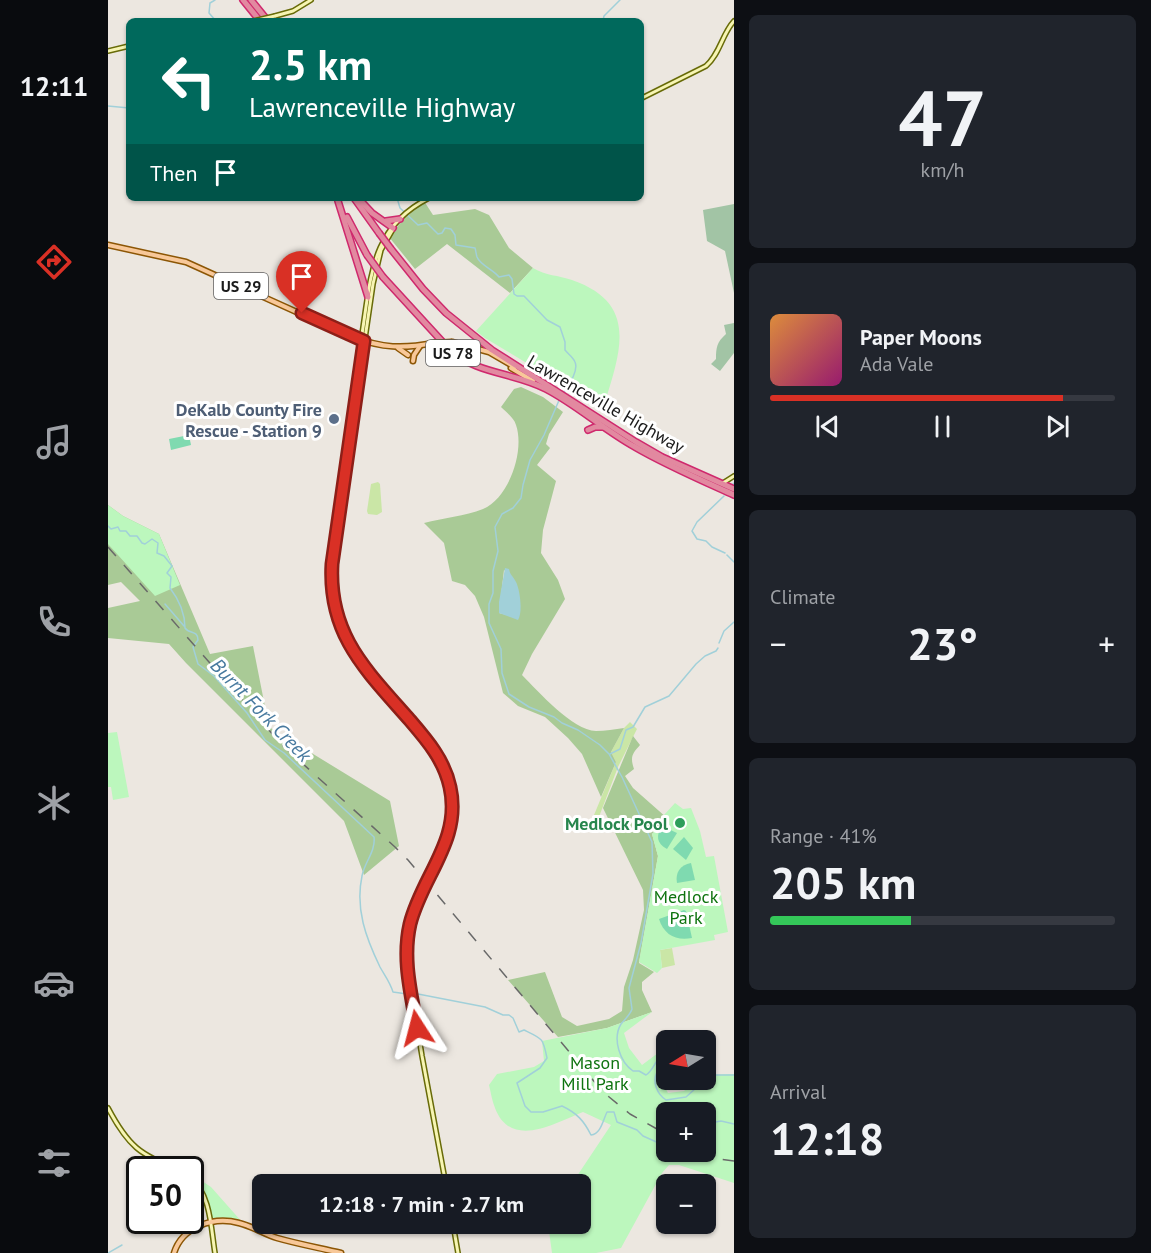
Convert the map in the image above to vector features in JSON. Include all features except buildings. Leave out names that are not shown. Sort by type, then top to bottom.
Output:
[{"type":"highway","points":[[243,0],[258,18]]},
{"type":"highway","points":[[251,0],[266,18]]},
{"type":"highway","points":[[338,201],[368,297]]},
{"type":"highway","name":"US 78","points":[[339,201],[368,255],[383,277],[461,359],[479,368],[523,379],[548,390]]},
{"type":"highway","name":"US 78","points":[[358,201],[391,249],[423,289],[446,313],[492,350],[530,375]]},
{"type":"highway","points":[[359,201],[393,228]]},
{"type":"highway","points":[[384,220],[402,218]]},
{"type":"highway","points":[[363,278],[371,284]]},
{"type":"highway","name":"Lawrenceville Highway","points":[[530,375],[636,442],[720,486]]},
{"type":"highway","name":"Lawrenceville Highway","points":[[548,390],[557,393]]},
{"type":"highway","name":"Lawrenceville Highway","points":[[567,399],[645,453],[720,486]]},
{"type":"highway","points":[[587,415],[591,423],[588,430],[598,426],[605,427]]},
{"type":"highway","name":"US 29","points":[[720,486],[734,489]]},
{"type":"highway","name":"US 29","points":[[720,486],[734,495]]},
{"type":"main road","points":[[266,18],[293,11],[311,0]]},
{"type":"main road","points":[[644,97],[706,66],[714,58],[726,31],[734,21]]},
{"type":"main road","points":[[108,51],[126,47]]},
{"type":"main road","points":[[364,341],[362,334],[379,248],[390,229],[423,201]]},
{"type":"main road","name":"Lawrenceville Highway","points":[[108,245],[186,262],[364,341],[397,348],[452,342],[489,352],[530,375]]},
{"type":"main road","points":[[371,284],[332,564],[332,590],[339,625],[350,647],[438,755],[448,777],[453,801],[452,822],[444,852],[410,925],[406,957],[444,1174]]},
{"type":"main road","points":[[413,361],[420,346]]},
{"type":"main road","points":[[397,348],[408,355]]},
{"type":"main road","name":"Lawrenceville Highway","points":[[476,348],[548,390]]},
{"type":"main road","points":[[720,486],[734,476]]},
{"type":"main road","points":[[108,1108],[126,1138],[136,1149],[147,1156]]},
{"type":"main road","points":[[204,1196],[215,1253]]},
{"type":"main road","points":[[174,1253],[179,1241],[187,1232],[209,1223],[226,1221],[245,1225],[278,1238],[341,1253]]},
{"type":"main road","points":[[455,1234],[458,1253]]},
{"type":"green space","points":[[424,201],[433,215],[475,209],[489,215],[509,248],[533,268],[510,293],[447,244],[415,269],[389,237],[402,221]]},
{"type":"green space","points":[[734,204],[734,293],[725,251],[707,241],[703,210]]},
{"type":"green space","points":[[533,268],[543,273],[572,280],[593,290],[607,301],[616,315],[619,347],[605,402],[553,379],[476,331]]},
{"type":"green space","points":[[734,323],[734,353],[720,371],[711,364],[716,359],[719,342],[726,334],[724,325]]},
{"type":"green space","points":[[521,387],[543,397],[563,412],[549,434],[546,444],[550,448],[537,465],[556,481],[543,530],[541,553],[558,580],[565,599],[522,675],[556,709],[577,724],[596,731],[624,728],[611,752],[616,762],[601,797],[582,754],[568,738],[545,717],[518,706],[503,693],[484,617],[475,596],[465,585],[452,581],[444,543],[424,523],[483,509],[500,495],[513,473],[518,448],[515,422],[501,407],[514,389]],"holes":[[[504,570],[510,575],[518,591],[511,616],[499,613]]]},
{"type":"green space","points":[[189,435],[191,445],[171,450],[169,439]]},
{"type":"green space","points":[[378,482],[382,512],[377,515],[368,514],[371,484]]},
{"type":"green space","points":[[108,505],[123,516],[159,534],[210,654],[253,646],[269,727],[390,801],[399,846],[364,875],[344,821],[169,644],[108,638],[108,608],[140,601],[121,582],[108,585]]},
{"type":"green space","points":[[108,505],[123,516],[159,534],[180,585],[155,596],[108,544]]},
{"type":"green space","points":[[630,722],[637,729],[618,767],[597,822],[594,815],[616,762],[611,752],[624,728]]},
{"type":"green space","points":[[117,732],[129,797],[113,800],[111,787],[108,787],[108,733]]},
{"type":"green space","points":[[633,736],[640,745],[632,756],[634,769],[625,776],[633,788],[667,818],[652,834],[658,856],[639,963],[654,972],[642,982],[642,990],[652,1012],[607,1028],[558,1037],[508,980],[545,972],[562,1017],[577,1026],[609,1019],[622,1011],[624,987],[633,960],[644,910],[643,890],[603,808]]},
{"type":"green space","name":"Medlock Park","points":[[675,803],[683,809],[691,808],[700,831],[706,857],[714,856],[728,932],[714,935],[715,940],[660,950],[662,968],[657,973],[639,962],[658,856],[652,834],[667,819],[664,815]]},
{"type":"green space","points":[[662,826],[677,833],[667,849],[658,839]]},
{"type":"green space","points":[[684,837],[693,848],[686,860],[673,849]]},
{"type":"green space","points":[[691,863],[695,880],[677,883],[679,870]]},
{"type":"green space","points":[[684,910],[692,938],[681,939],[667,933],[659,919]]},
{"type":"green space","points":[[672,948],[675,965],[662,968],[660,950]]},
{"type":"green space","name":"Mason Mill Park","points":[[652,1012],[624,1033],[629,1048],[642,1065],[656,1054],[656,1090],[666,1090],[668,1093],[685,1090],[716,1090],[716,1075],[734,1074],[734,1183],[716,1177],[716,1174],[706,1174],[679,1165],[669,1165],[661,1174],[656,1174],[656,1184],[621,1248],[596,1253],[552,1253],[549,1234],[591,1234],[591,1174],[578,1174],[611,1125],[583,1112],[535,1130],[522,1131],[502,1121],[492,1100],[489,1085],[497,1074],[534,1067],[544,1061],[542,1041],[607,1028]]},
{"type":"green space","points":[[204,1182],[211,1187],[242,1222],[212,1223],[205,1198]]},
{"type":"water","points":[[505,568],[509,569],[519,590],[521,607],[518,620],[499,613]]},
{"type":"waterway","points":[[213,18],[209,13],[210,3],[215,0]]},
{"type":"waterway","points":[[604,18],[620,0]]},
{"type":"waterway","points":[[108,106],[126,108]]},
{"type":"waterway","points":[[398,201],[400,208],[418,225],[427,223],[438,234],[442,233],[445,228],[451,229],[455,235],[456,245],[475,248],[479,260],[499,277],[509,275],[512,279],[514,294],[524,296],[547,320],[560,327],[565,350],[576,366],[563,394]]},
{"type":"waterway","points":[[560,398],[530,460],[521,498],[513,508],[502,514],[495,527],[498,551],[493,571],[489,623],[501,649],[502,673],[509,694],[529,707],[578,730],[609,754],[652,842],[653,874],[641,943],[629,988],[632,1009],[618,1030],[617,1043],[624,1062],[633,1071],[646,1075],[656,1063]]},
{"type":"waterway","points":[[724,496],[697,522],[692,531],[697,539],[706,541],[712,547],[725,553]]},
{"type":"waterway","name":"Burnt Fork Creek","points":[[108,526],[111,529],[118,527],[120,531],[126,531],[130,536],[137,536],[142,543],[145,544],[152,539],[158,543],[157,553],[164,556],[172,566],[167,573],[171,577],[170,588],[181,607],[185,628],[198,637],[193,647],[198,664],[214,676],[247,713],[265,740],[284,753],[374,837],[360,888],[363,923],[375,956],[393,992],[407,994]]},
{"type":"waterway","points":[[727,555],[734,562]]},
{"type":"waterway","points":[[165,604],[184,626]]},
{"type":"waterway","points":[[719,643],[724,631],[734,622]]},
{"type":"waterway","points":[[610,754],[620,749],[626,730],[633,727],[645,707],[669,696],[696,664],[718,648]]},
{"type":"waterway","name":"Burnt Fork Creek","points":[[418,994],[485,1007],[503,1015],[509,1015],[513,1018],[519,1032],[524,1030],[541,1040],[547,1058],[540,1068],[517,1083],[525,1106],[531,1112],[543,1112],[562,1106],[580,1118],[591,1135],[597,1132],[607,1112],[614,1112],[617,1122],[637,1130],[643,1136],[656,1142]]},
{"type":"waterway","points":[[716,1075],[734,1075]]},
{"type":"waterway","points":[[656,1076],[656,1086]]},
{"type":"waterway","points":[[658,1090],[666,1100],[686,1097],[694,1090]]},
{"type":"waterway","name":"Burnt Fork Creek","points":[[716,1122],[734,1124]]},
{"type":"waterway","points":[[108,1253],[122,1245]]},
{"type":"railway","points":[[108,547],[282,745],[408,860],[603,1092],[630,1114],[656,1128]]},
{"type":"railway","points":[[716,1158],[734,1161]]},
{"type":"place","name":"DeKalb County Fire Rescue - Station 9","points":[[334,419]]},
{"type":"place","name":"Medlock Pool","points":[[680,823]]},
{"type":"route","points":[[302,313],[364,341],[332,564],[331,583],[339,625],[350,647],[438,755],[448,777],[453,801],[452,822],[444,852],[418,902],[408,936],[407,972],[417,1028]]}]
